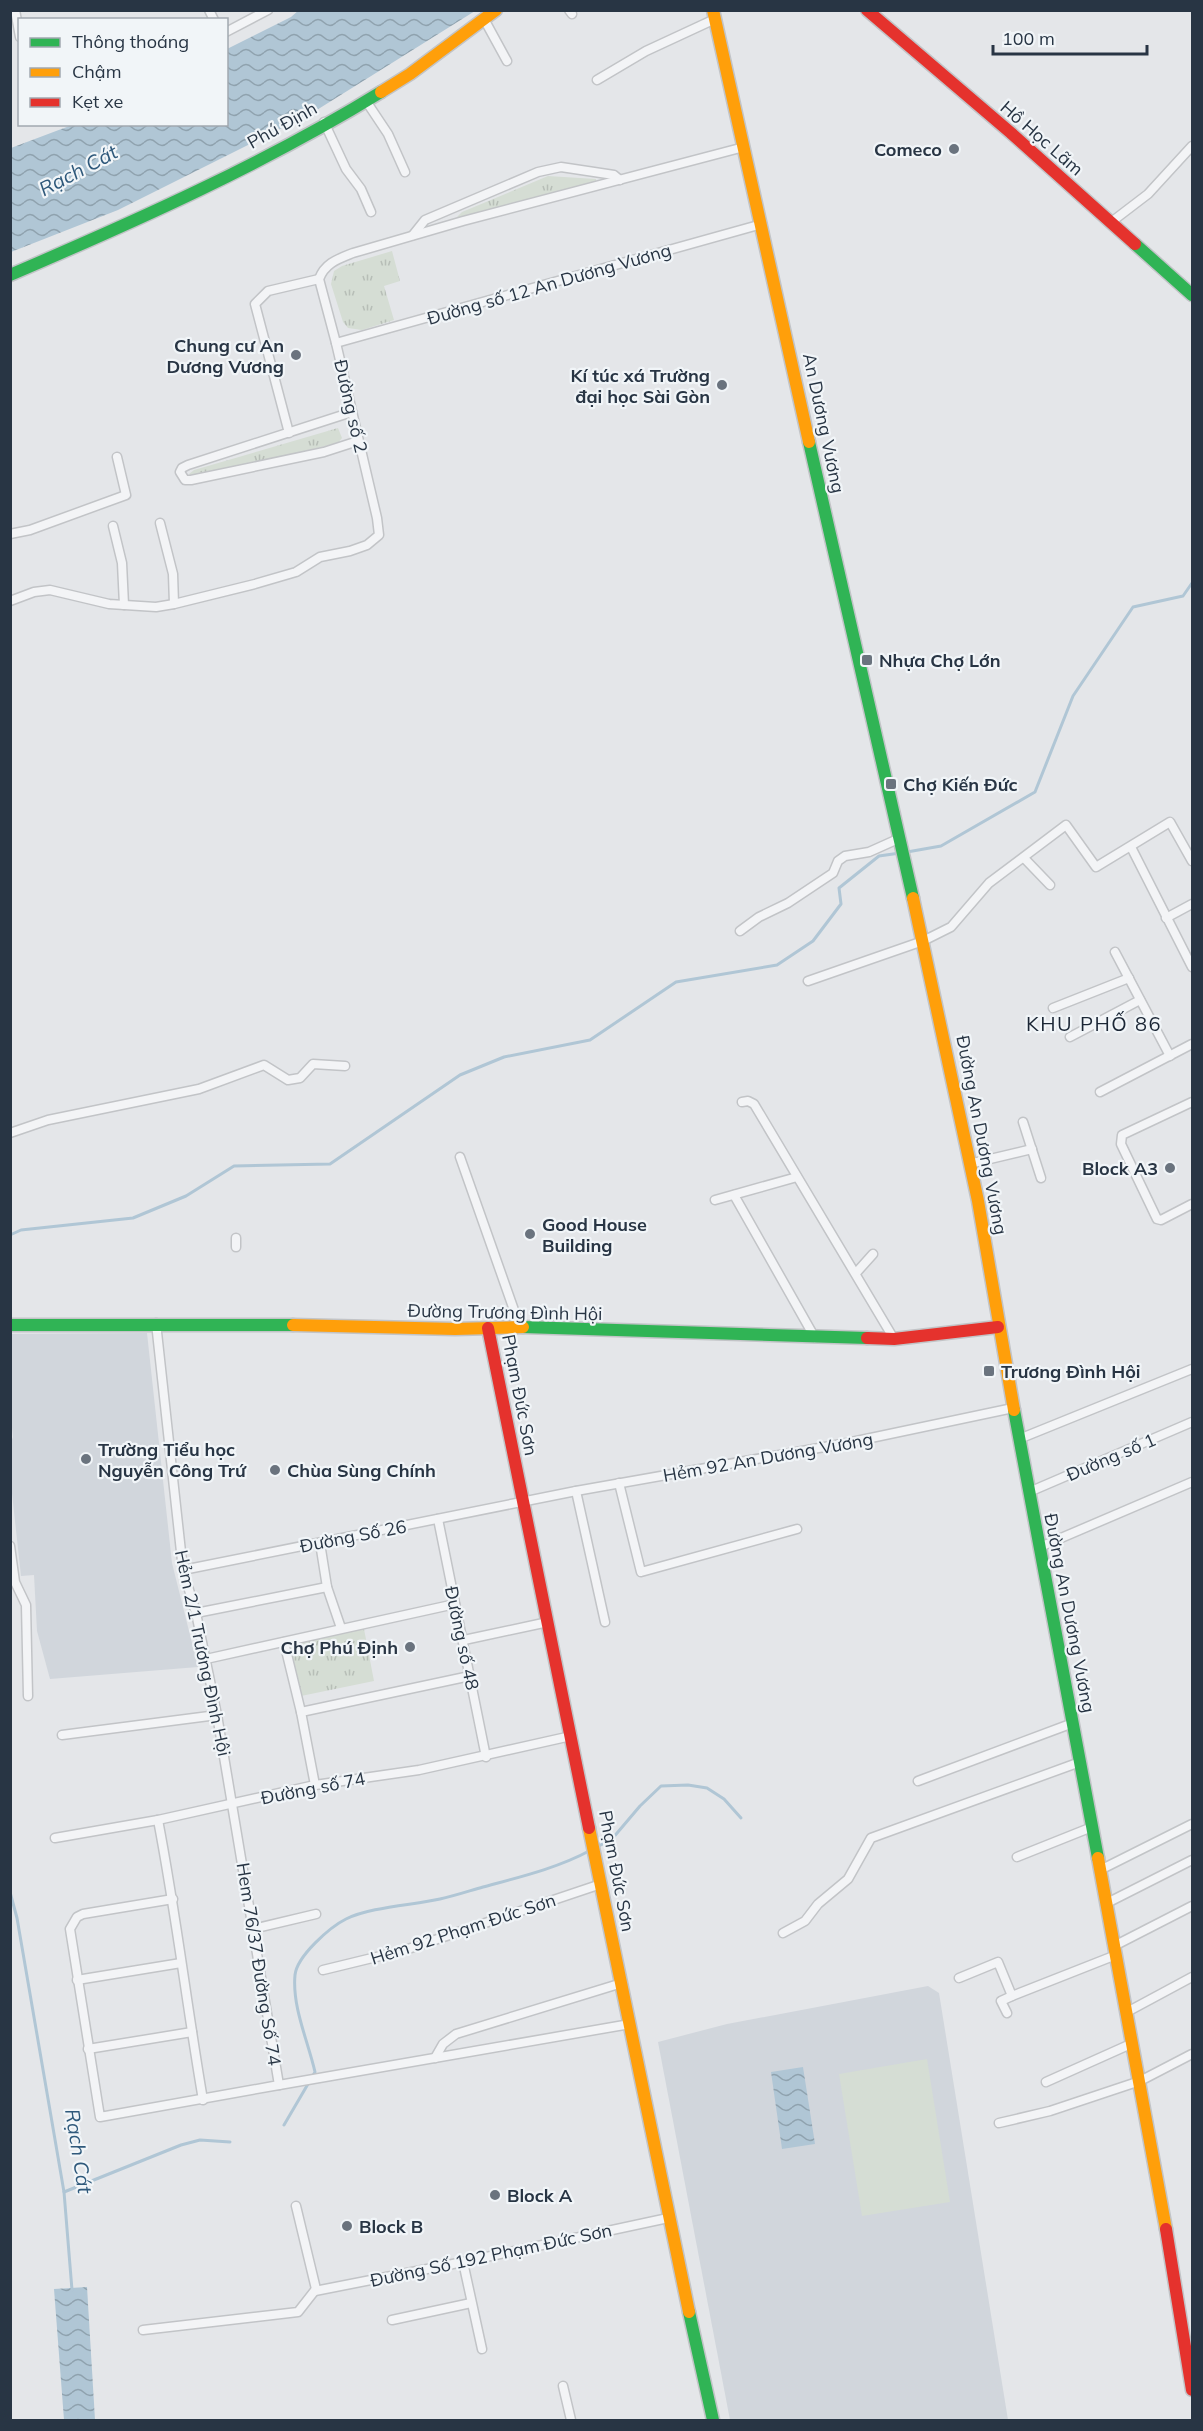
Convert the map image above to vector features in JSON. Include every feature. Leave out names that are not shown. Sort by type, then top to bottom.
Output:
[{"type":"main road","name":"Phú Định","points":[[10,275],[132,223],[257,160],[366,101],[410,74],[496,10]]},
{"type":"main road","name":"Hồ Học Lãm","points":[[867,10],[1011,133],[1192,295]]},
{"type":"main road","name":"An Dương Vương","points":[[713,15],[762,224],[899,841]]},
{"type":"main road","name":"Đường An Dương Vương","points":[[899,841],[923,941],[978,1201],[998,1327],[1140,2081],[1192,2390]]},
{"type":"main road","name":"Đường Trương Đình Hội","points":[[10,1325],[156,1323],[520,1327],[894,1339],[998,1327]]},
{"type":"main road","name":"Phạm Đức Sơn","points":[[488,1328],[668,2218],[713,2421]]},
{"type":"street","points":[[15,10],[18,27]]},
{"type":"street","points":[[228,31],[268,10]]},
{"type":"street","points":[[597,80],[713,15]]},
{"type":"street","points":[[484,19],[507,61]]},
{"type":"street","points":[[366,101],[388,134],[405,172]]},
{"type":"street","points":[[324,122],[346,169],[361,189],[371,212]]},
{"type":"street","points":[[1110,222],[1148,194],[1192,146]]},
{"type":"street","points":[[289,433],[255,304],[268,291],[319,279],[326,267],[336,259],[413,235],[744,147]]},
{"type":"street","points":[[413,235],[426,220],[538,172],[561,166],[614,175],[620,180]]},
{"type":"street","name":"Đường số 12 An Dương Vương","points":[[336,343],[762,224]]},
{"type":"street","name":"Đường số 2","points":[[174,604],[296,572],[320,556],[350,551],[367,545],[379,535],[336,343],[319,279]]},
{"type":"street","points":[[351,412],[188,465],[182,468],[182,477],[185,480],[191,480],[324,452],[358,441]]},
{"type":"street","points":[[10,534],[30,530],[126,495],[117,457]]},
{"type":"street","points":[[10,601],[34,592],[50,590],[124,605],[156,607],[174,604],[173,573],[160,523]]},
{"type":"street","points":[[113,526],[122,563],[124,605]]},
{"type":"street","points":[[808,981],[923,941],[951,927],[989,883],[1066,825],[1096,867],[1170,822],[1192,861]]},
{"type":"street","points":[[740,932],[759,917],[788,903],[833,873],[838,861],[845,856],[852,853],[869,852],[899,841]]},
{"type":"street","points":[[1131,847],[1192,967]]},
{"type":"street","points":[[1024,858],[1050,885]]},
{"type":"street","points":[[1166,918],[1192,904]]},
{"type":"street","points":[[1115,952],[1170,1056]]},
{"type":"street","points":[[1053,1008],[1129,978]]},
{"type":"street","points":[[1070,1037],[1140,1000]]},
{"type":"street","points":[[1100,1092],[1192,1044]]},
{"type":"street","points":[[10,1133],[48,1120],[199,1089],[264,1065],[288,1080],[300,1078],[313,1064],[345,1066]]},
{"type":"street","points":[[742,1102],[748,1101],[754,1104],[894,1339]]},
{"type":"street","points":[[1192,1102],[1122,1135],[1120,1144],[1157,1219],[1161,1220],[1192,1204]]},
{"type":"street","points":[[1023,1122],[1041,1178]]},
{"type":"street","points":[[969,1164],[1032,1149]]},
{"type":"street","points":[[460,1157],[520,1327]]},
{"type":"street","points":[[715,1200],[797,1177]]},
{"type":"street","points":[[734,1195],[815,1338]]},
{"type":"street","points":[[856,1273],[873,1254]]},
{"type":"street","name":"Hẻm 2/1 Trương Đình Hội","points":[[156,1323],[183,1570],[196,1613],[234,1804]]},
{"type":"street","points":[[1019,1439],[1192,1369]]},
{"type":"street","name":"Hẻm 92 An Dương Vương","points":[[523,1501],[847,1443],[1013,1408]]},
{"type":"street","name":"Đường số 1","points":[[1029,1492],[1192,1422]]},
{"type":"street","points":[[1040,1546],[1192,1482]]},
{"type":"street","points":[[619,1483],[641,1572],[797,1528]]},
{"type":"street","points":[[576,1491],[605,1622]]},
{"type":"street","name":"Đường Số 26","points":[[183,1570],[523,1501]]},
{"type":"street","name":"Đường số 48","points":[[438,1519],[486,1757]]},
{"type":"street","points":[[320,1543],[327,1587],[341,1628]]},
{"type":"street","points":[[10,1546],[15,1582],[26,1605],[27,1696]]},
{"type":"street","points":[[196,1613],[327,1587]]},
{"type":"street","points":[[206,1659],[455,1604]]},
{"type":"street","name":"Đường số 48","points":[[464,1640],[548,1622]]},
{"type":"street","points":[[284,1642],[315,1785]]},
{"type":"street","points":[[301,1712],[470,1676]]},
{"type":"street","points":[[62,1735],[217,1715]]},
{"type":"street","points":[[918,1781],[1073,1723]]},
{"type":"street","name":"Đường số 74","points":[[55,1838],[158,1820],[315,1785],[418,1770],[486,1757],[571,1736]]},
{"type":"street","points":[[783,1933],[805,1921],[818,1904],[848,1879],[871,1838],[1080,1762]]},
{"type":"street","name":"Hem 76/37 Đường Số 74","points":[[88,2049],[100,2117],[279,2085],[234,1804]]},
{"type":"street","points":[[158,1820],[173,1899],[203,2100]]},
{"type":"street","points":[[1100,1870],[1192,1824]]},
{"type":"street","points":[[1017,1857],[1092,1827]]},
{"type":"street","points":[[1107,1903],[1192,1860]]},
{"type":"street","name":"Hẻm 92 Phạm Đức Sơn","points":[[323,1970],[405,1950],[601,1884]]},
{"type":"street","points":[[173,1899],[90,1912],[77,1917],[70,1929],[77,1980],[88,2049],[192,2032]]},
{"type":"street","points":[[1007,2013],[1001,2001],[1115,1950],[1192,1906]]},
{"type":"street","points":[[253,1929],[316,1914]]},
{"type":"street","points":[[77,1980],[181,1962]]},
{"type":"street","points":[[959,1978],[998,1962],[1012,1996]]},
{"type":"street","points":[[1127,2012],[1192,1977]]},
{"type":"street","points":[[435,2058],[442,2044],[456,2034],[622,1983]]},
{"type":"street","points":[[279,2085],[630,2024]]},
{"type":"street","points":[[1046,2082],[1133,2043]]},
{"type":"street","points":[[999,2123],[1050,2111],[1140,2081],[1192,2054]]},
{"type":"street","points":[[143,2330],[298,2312],[316,2289],[296,2206]]},
{"type":"street","name":"Đường Số 192 Phạm Đức Sơn","points":[[315,2291],[668,2218]]},
{"type":"street","points":[[463,2262],[482,2349]]},
{"type":"street","points":[[392,2320],[471,2303]]},
{"type":"street","points":[[563,2386],[571,2421]]},
{"type":"shaded area","name":"Trường Tiểu học Nguyễn Công Trứ","points":[[147,1333],[172,1563],[198,1667],[50,1679],[37,1631],[34,1575],[21,1576],[10,1475],[13,1437],[10,1409],[11,1334]]},
{"type":"shaded area","points":[[928,1986],[939,1993],[1008,2420],[730,2420],[658,2042],[727,2024]]},
{"type":"green space","points":[[548,176],[596,179],[596,182],[461,218],[457,217],[462,212]]},
{"type":"green space","points":[[392,251],[400,281],[384,286],[394,320],[362,330],[348,328],[343,322],[331,284],[334,271],[342,266]]},
{"type":"green space","points":[[338,428],[342,438],[338,443],[200,476],[191,477],[189,474],[194,470]]},
{"type":"green space","points":[[364,1629],[374,1681],[301,1696],[290,1644]]},
{"type":"green space","points":[[927,2059],[950,2202],[862,2216],[839,2074]]},
{"type":"water","name":"Rạch Cát","points":[[299,10],[475,11],[312,113],[118,210],[11,252],[11,148],[69,126],[228,126],[228,48],[291,17]]},
{"type":"water","points":[[803,2067],[815,2144],[782,2149],[771,2072]]},
{"type":"water","points":[[87,2287],[95,2420],[64,2420],[54,2289]]},
{"type":"waterway","points":[[907,852],[941,846],[1035,792],[1073,696],[1133,607],[1183,596],[1192,583]]},
{"type":"waterway","points":[[10,1235],[21,1230],[133,1218],[186,1196],[234,1166],[330,1164],[460,1075],[504,1057],[590,1040],[676,982],[777,965],[813,941],[841,904],[839,888],[879,856],[900,853]]},
{"type":"waterway","points":[[597,1847],[612,1839],[640,1806],[661,1786],[688,1785],[707,1788],[724,1799],[741,1818]]},
{"type":"waterway","points":[[284,2125],[315,2072],[298,2012],[295,1975],[302,1959],[323,1935],[339,1923],[356,1915],[456,1895],[525,1876],[591,1850]]},
{"type":"waterway","name":"Rạch Cát","points":[[10,1892],[17,1918],[64,2192],[72,2290]]},
{"type":"waterway","points":[[64,2192],[181,2145],[200,2140],[230,2142]]},
{"type":"traffic: fast","points":[[10,275],[199,190],[291,143],[381,92]]},
{"type":"traffic: fast","points":[[1135,244],[1192,295]]},
{"type":"traffic: fast","points":[[809,442],[913,898]]},
{"type":"traffic: fast","points":[[10,1325],[293,1325]]},
{"type":"traffic: fast","points":[[523,1327],[867,1338]]},
{"type":"traffic: fast","points":[[1014,1410],[1098,1858]]},
{"type":"traffic: fast","points":[[689,2312],[713,2420]]},
{"type":"traffic: slow","points":[[381,92],[410,74],[496,10]]},
{"type":"traffic: slow","points":[[713,10],[809,442]]},
{"type":"traffic: slow","points":[[913,898],[978,1201],[1014,1410]]},
{"type":"traffic: slow","points":[[293,1325],[455,1329],[523,1327]]},
{"type":"traffic: slow","points":[[589,1828],[689,2312]]},
{"type":"traffic: slow","points":[[1098,1858],[1166,2229]]},
{"type":"traffic: jam","points":[[867,10],[1011,133],[1135,244]]},
{"type":"traffic: jam","points":[[867,1338],[894,1339],[998,1327]]},
{"type":"traffic: jam","points":[[488,1328],[589,1828]]},
{"type":"traffic: jam","points":[[1166,2229],[1192,2390]]},
{"type":"place","name":"Comeco","points":[[954,149]]},
{"type":"place","name":"Chung cư An Dương Vương","points":[[296,355]]},
{"type":"place","name":"Kí túc xá Trường đại học Sài Gòn","points":[[722,385]]},
{"type":"place","name":"Nhựa Chợ Lớn","points":[[867,660]]},
{"type":"place","name":"Chợ Kiến Đức","points":[[891,784]]},
{"type":"place","name":"Block A3","points":[[1170,1168]]},
{"type":"place","name":"Good House Building","points":[[530,1234]]},
{"type":"place","name":"Trương Đình Hội","points":[[989,1371]]},
{"type":"place","name":"Trường Tiểu học Nguyễn Công Trứ","points":[[86,1459]]},
{"type":"place","name":"Chùa Sùng Chính","points":[[275,1470]]},
{"type":"place","name":"Chợ Phú Định","points":[[410,1647]]},
{"type":"place","name":"Block A","points":[[495,2195]]},
{"type":"place","name":"Block B","points":[[347,2226]]},
{"type":"district","name":"KHU PHỐ 86","points":[[1094,1023]]}]
